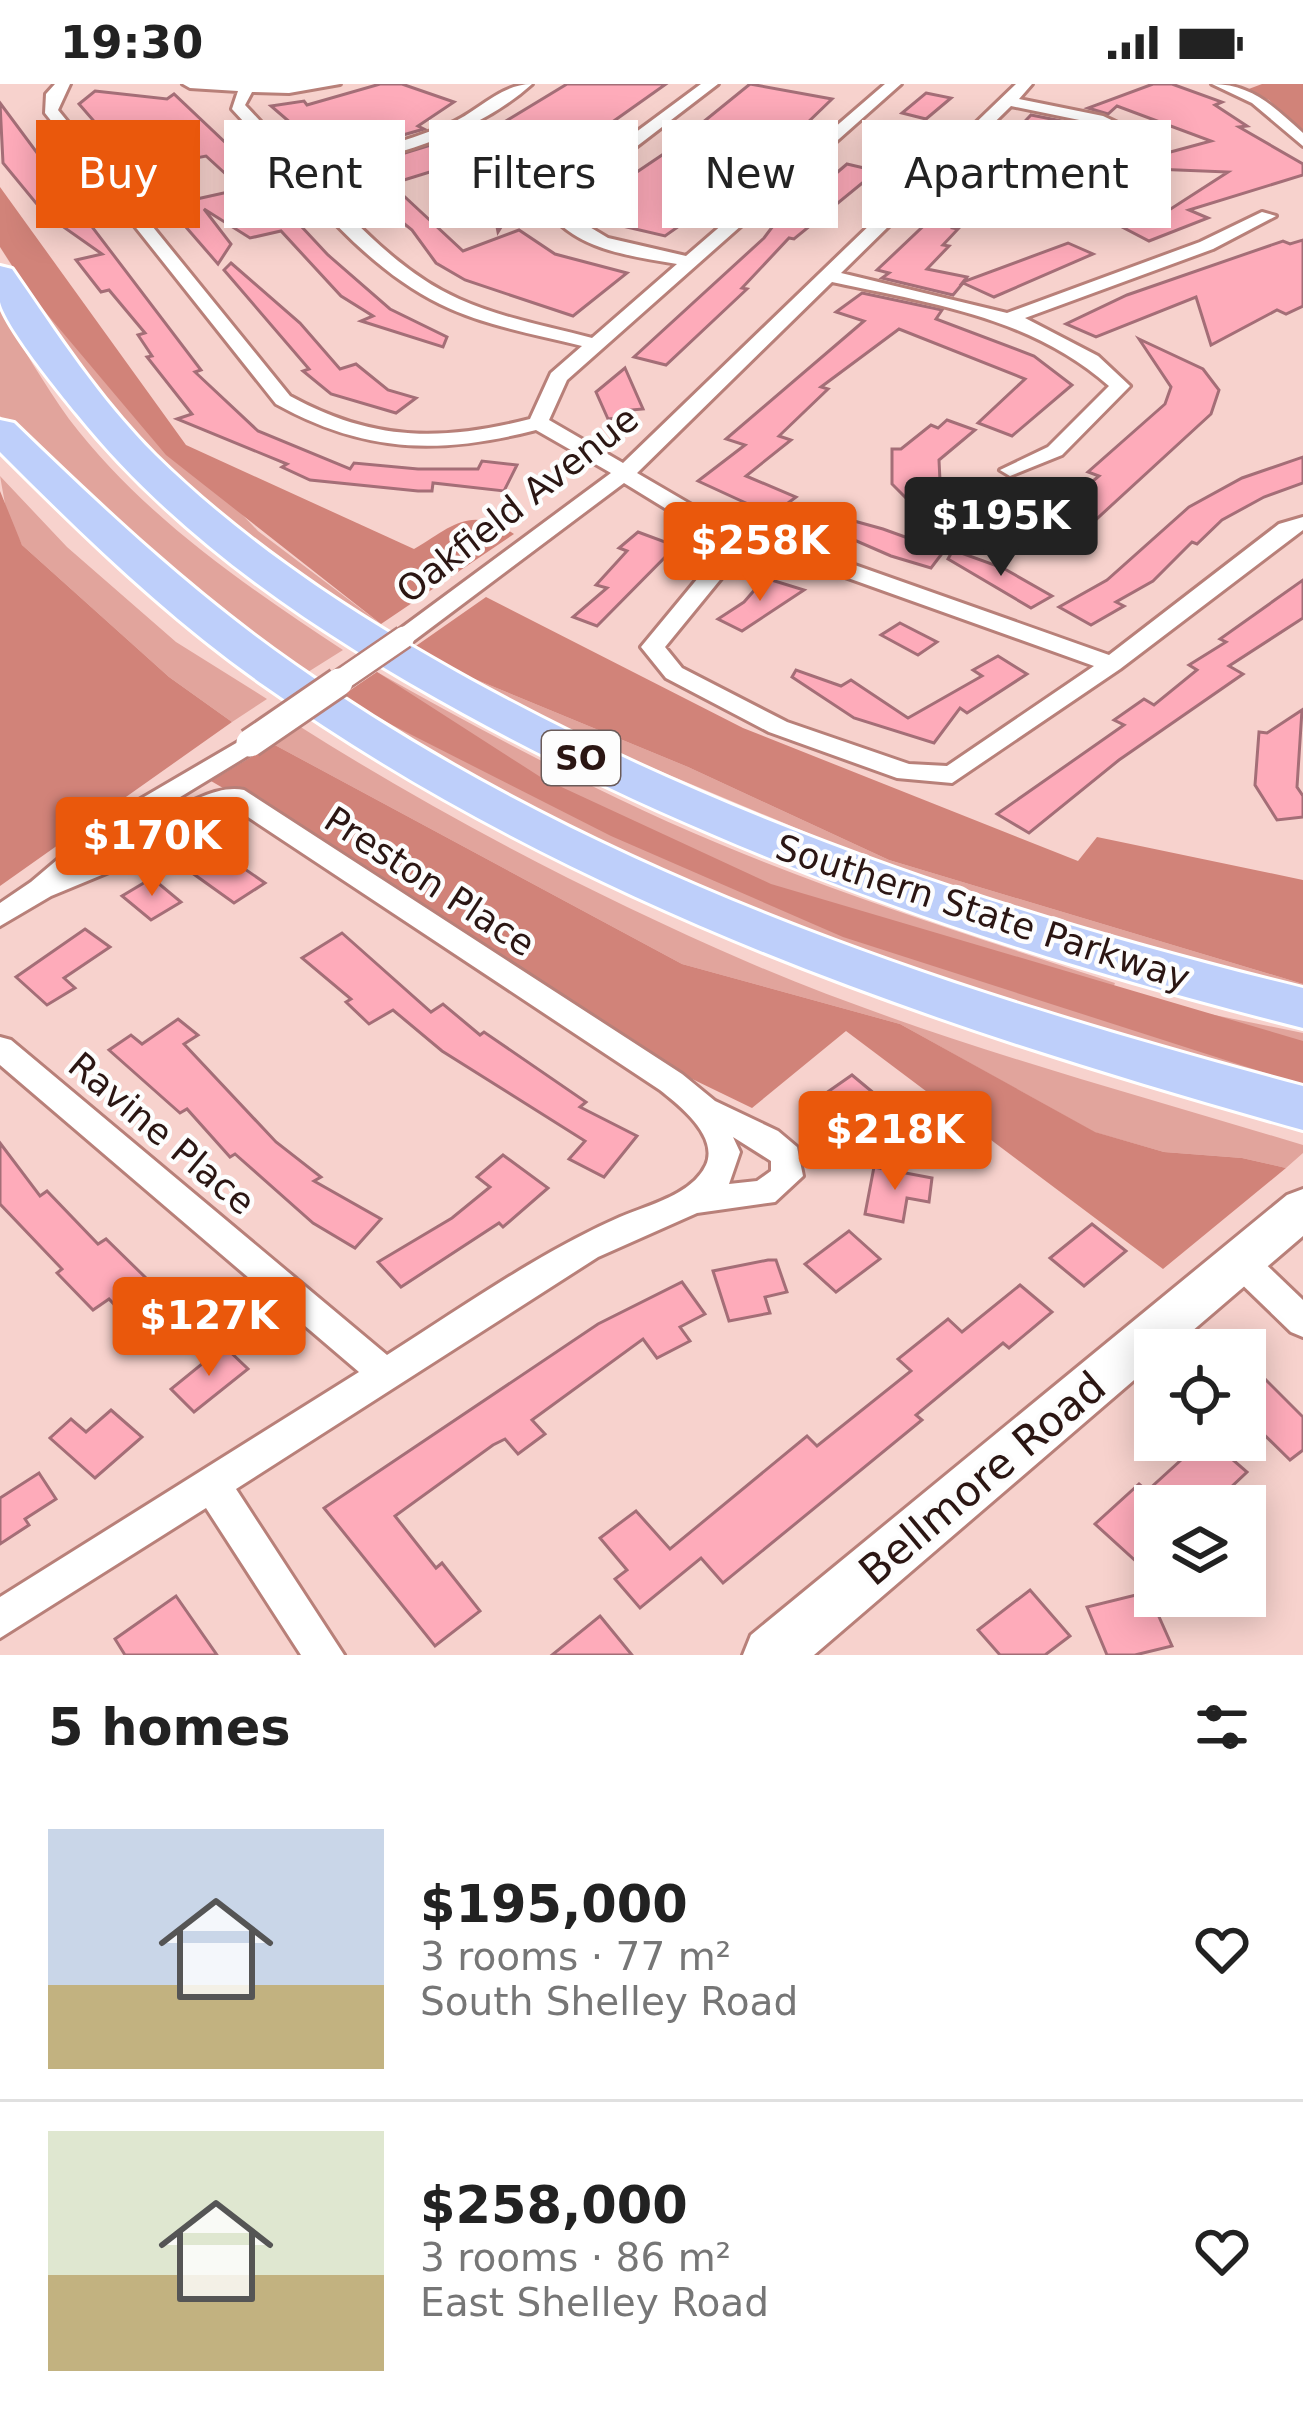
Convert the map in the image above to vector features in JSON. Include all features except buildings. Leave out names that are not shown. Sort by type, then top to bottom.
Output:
[{"type":"highway","name":"Southern State Parkway","points":[[0,276],[64,376],[142,464],[190,509],[322,610],[470,700],[699,814],[859,877],[1106,958],[1303,1008]]},
{"type":"highway","name":"SO","points":[[0,431],[117,549],[244,652],[414,762],[514,817],[759,932],[920,992],[1180,1076],[1303,1108]]},
{"type":"main road","name":"Bellmore Road","points":[[771,1655],[1303,1208]]},
{"type":"street","points":[[63,84],[50,110],[283,400],[335,428],[410,440],[498,434],[538,423],[586,444],[664,502],[1112,664]]},
{"type":"street","points":[[190,84],[300,89],[333,84]]},
{"type":"street","points":[[405,146],[460,125],[525,84]]},
{"type":"street","points":[[690,262],[600,241],[570,228],[559,215],[564,194],[710,84]]},
{"type":"street","points":[[538,423],[554,386],[595,344],[894,84]]},
{"type":"street","name":"Oakfield Avenue","points":[[0,916],[41,889],[112,827],[250,743],[404,637],[627,471],[1025,84]]},
{"type":"street","points":[[1219,84],[1257,100],[1303,141]]},
{"type":"street","points":[[247,88],[237,106],[251,120]]},
{"type":"street","points":[[1008,101],[1102,120]]},
{"type":"street","points":[[1010,318],[1073,289],[1238,233],[1268,216]]},
{"type":"street","points":[[357,228],[389,260],[434,294],[495,318],[595,344]]},
{"type":"street","points":[[830,276],[1010,318],[1099,364],[1120,386],[1055,451],[1010,470]]},
{"type":"street","points":[[746,535],[653,647],[674,673],[778,727],[906,772],[952,776],[1112,664],[1287,529],[1303,523]]},
{"type":"street","name":"Preston Place","points":[[41,889],[112,861],[214,801],[235,796],[671,1082],[704,1109]]},
{"type":"street","name":"Ravine Place","points":[[0,1048],[383,1372]]},
{"type":"street","points":[[693,1200],[720,1172],[724,1152],[704,1109]]},
{"type":"street","points":[[0,1619],[586,1247],[693,1200],[764,1192],[778,1186],[789,1166],[779,1148],[704,1109]]},
{"type":"street","points":[[1241,1262],[1303,1322]]},
{"type":"street","points":[[212,1485],[324,1655]]},
{"type":"shaded area","points":[[1262,84],[1303,84],[1303,133],[1269,100],[1246,90]]},
{"type":"shaded area","points":[[0,187],[186,445],[414,549],[452,526],[474,520],[514,534],[381,624],[166,455],[31,295],[0,247]]},
{"type":"shaded area","points":[[0,247],[31,295],[258,531],[381,624],[374,629],[290,569],[209,506],[159,459],[74,357],[36,303]]},
{"type":"shaded area","points":[[0,310],[69,419],[129,486],[196,546],[343,650],[300,677],[63,485],[0,416]]},
{"type":"shaded area","points":[[0,476],[67,547],[176,642],[267,699],[232,722],[169,677],[22,545],[7,515]]},
{"type":"shaded area","points":[[0,491],[22,545],[169,677],[232,722],[0,886]]},
{"type":"shaded area","points":[[486,597],[743,728],[1078,861],[1097,837],[1303,880],[1303,984],[889,860],[688,767],[460,673],[413,648]]},
{"type":"shaded area","points":[[413,647],[460,673],[688,767],[889,860],[1303,984],[1303,993],[927,883],[624,756],[462,680]]},
{"type":"shaded area","points":[[377,672],[603,792],[790,872],[1115,983],[1111,994],[1303,1033],[1303,1089],[1080,1031],[856,953],[713,895],[493,793],[339,698]]},
{"type":"shaded area","points":[[377,672],[542,778],[771,884],[1303,1041],[1303,1085],[843,937],[611,836],[339,698]]},
{"type":"shaded area","points":[[299,726],[520,853],[750,963],[954,1039],[1303,1145],[1303,1153],[1286,1168],[1242,1158],[1164,1152],[1094,1132],[900,1024],[682,964],[273,744]]},
{"type":"shaded area","points":[[273,744],[682,964],[900,1024],[1095,1132],[1164,1152],[1242,1158],[1286,1168],[1163,1269],[846,1031],[752,1108],[688,1077],[243,789],[223,788],[211,781]]}]
